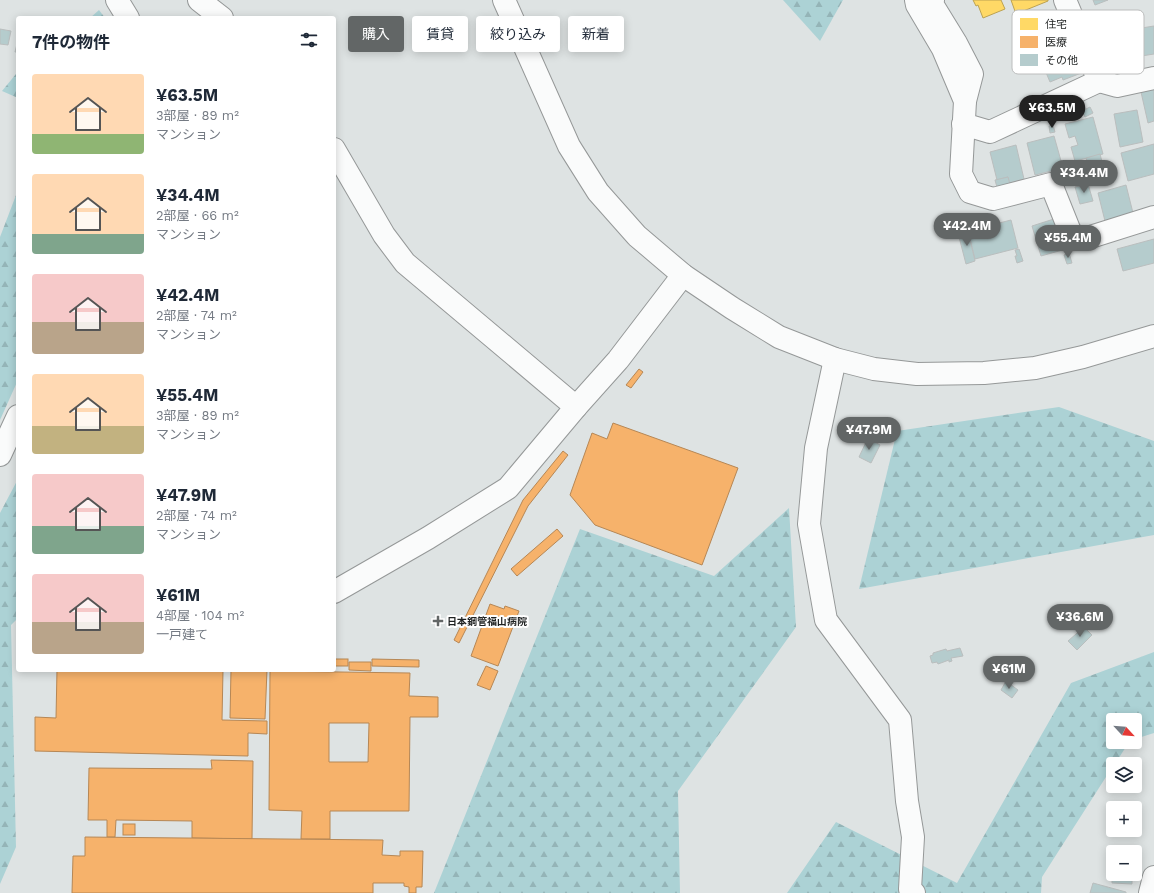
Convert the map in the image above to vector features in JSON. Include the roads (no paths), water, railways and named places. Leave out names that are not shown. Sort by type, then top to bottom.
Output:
[{"type":"street","points":[[117,0],[127,16]]},
{"type":"street","points":[[199,0],[219,16]]},
{"type":"street","points":[[504,0],[569,146],[598,192],[637,236],[683,275],[779,337],[835,359],[874,369],[918,374],[984,373],[1035,368],[1083,357],[1154,336]]},
{"type":"street","points":[[916,0],[917,5],[943,49],[965,101]]},
{"type":"street","points":[[933,0],[932,4],[956,43],[972,74],[965,101],[961,174],[970,192],[993,199],[1051,184],[1071,234],[1084,239],[1154,217]]},
{"type":"street","points":[[1065,0],[1069,10]]},
{"type":"street","points":[[1096,74],[1099,81]]},
{"type":"street","points":[[963,124],[990,132],[1099,81],[1117,86],[1154,78]]},
{"type":"street","points":[[336,152],[384,235],[405,263],[576,407]]},
{"type":"street","points":[[336,591],[428,538],[508,488],[576,407],[618,360],[683,275]]},
{"type":"street","points":[[835,359],[816,448],[809,524],[826,620],[900,720],[907,801],[913,836],[910,888],[914,893]]},
{"type":"street","points":[[0,455],[16,420]]},
{"type":"place","name":"日本鋼管福山病院","points":[[438,621]]}]
